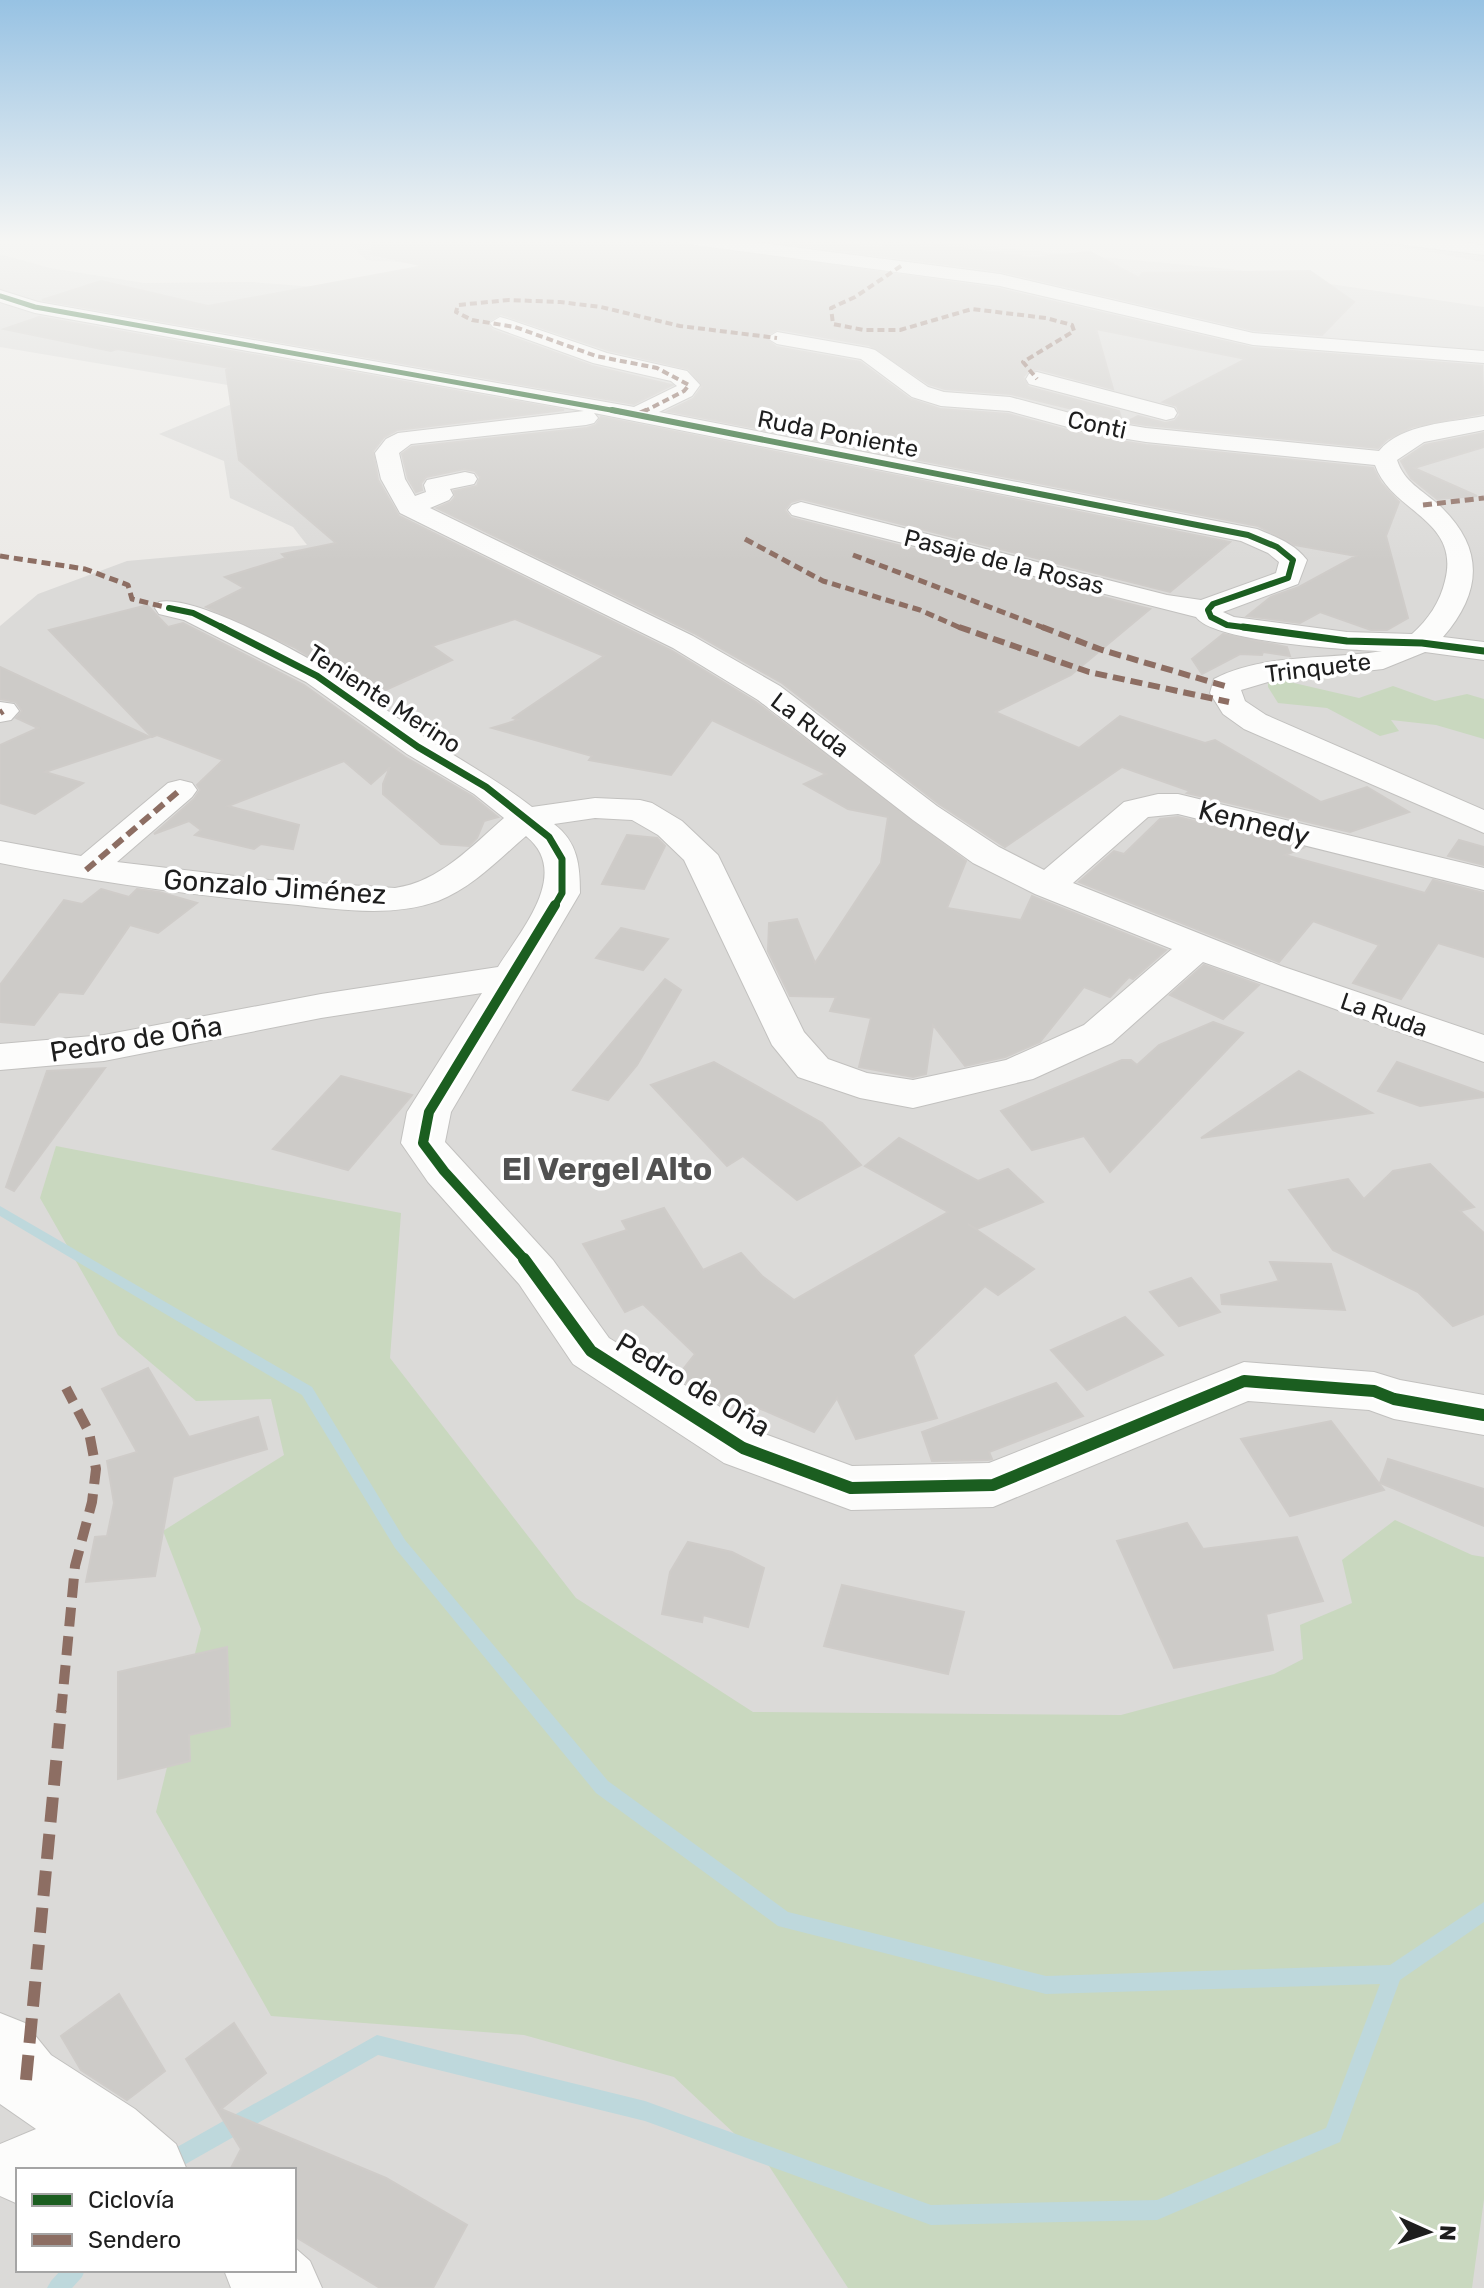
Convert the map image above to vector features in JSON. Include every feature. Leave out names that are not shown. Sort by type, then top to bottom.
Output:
[{"type":"street","name":"Ruda Poniente","points":[[257,347],[626,413],[1248,535],[1277,547],[1293,560],[1288,578],[1213,604],[1208,610]]},
{"type":"street","points":[[465,479],[436,485],[440,495],[409,508],[393,479],[387,453],[394,444],[406,438],[626,413],[684,391],[689,385],[679,376],[601,358],[569,347]]},
{"type":"street","name":"Conti","points":[[827,347],[868,354],[920,392],[941,399],[1010,404],[1090,426],[1146,435],[1388,455]]},
{"type":"street","points":[[1353,347],[1484,357]]},
{"type":"street","points":[[1037,379],[1220,425],[1388,455],[1425,436],[1484,423]]},
{"type":"street","name":"Trinquete","points":[[1388,455],[1391,481],[1444,525],[1462,556],[1460,586],[1443,619],[1422,643],[1403,655],[1250,676],[1225,686],[1225,692],[1236,710],[1255,722],[1484,823]]},
{"type":"street","name":"La Ruda","points":[[409,508],[696,649],[769,693],[925,813],[986,855],[1048,886],[1267,974],[1484,1049]]},
{"type":"street","name":"Pasaje de la Rosas","points":[[801,510],[1167,603],[1208,610]]},
{"type":"street","name":"Teniente Merino","points":[[169,608],[193,613],[317,676],[418,747],[486,787],[525,818]]},
{"type":"street","points":[[1208,610],[1211,617],[1227,625],[1276,633],[1347,641],[1422,643],[1484,651]]},
{"type":"street","points":[[86,870],[180,790]]},
{"type":"street","name":"Kennedy","points":[[1048,886],[1136,809],[1158,804],[1178,804],[1484,879]]},
{"type":"street","points":[[525,818],[595,808],[640,810],[670,828],[700,855],[786,1036],[813,1068],[860,1085],[913,1094],[1018,1070],[1098,1034],[1200,945]]},
{"type":"street","name":"Gonzalo Jiménez","points":[[0,852],[86,870],[337,897],[421,895],[444,885],[525,818]]},
{"type":"street","name":"Pedro de Oña","points":[[525,818],[549,837],[562,859],[562,893],[508,977],[429,1112],[423,1143],[444,1171],[536,1272],[591,1351],[743,1448],[851,1488],[993,1485],[1244,1381],[1374,1391],[1394,1399],[1484,1415]]},
{"type":"street","name":"Pedro de Oña","points":[[0,1057],[104,1048],[321,1006],[508,977]]},
{"type":"street","points":[[0,2048],[26,2080],[134,2155]]},
{"type":"street","points":[[40,2168],[134,2155]]},
{"type":"street","points":[[264,2272],[283,2288]]},
{"type":"shaded area","points":[[0,347],[1484,347],[1484,2288],[0,2288],[0,626],[38,594],[127,561],[307,545],[293,527],[230,498],[224,461],[159,434],[263,391]]},
{"type":"green space","points":[[1268,677],[1359,698],[1393,686],[1435,701],[1467,694],[1484,699],[1484,739],[1436,725],[1391,720],[1399,731],[1380,736],[1327,708],[1278,703],[1268,687]]},
{"type":"green space","points":[[56,1146],[401,1213],[390,1358],[576,1598],[753,1712],[1121,1715],[1274,1674],[1303,1659],[1300,1625],[1352,1603],[1342,1560],[1395,1520],[1472,1555],[1484,1557],[1484,2199],[1472,2288],[848,2288],[769,2166],[674,2077],[524,2035],[271,2016],[156,1812],[201,1629],[163,1531],[284,1455],[271,1399],[196,1401],[118,1335],[40,1198]]},
{"type":"building","points":[[90,347],[207,347],[564,410],[397,430],[384,437],[373,451],[378,480],[399,516],[672,651],[756,702],[966,861],[947,908],[1021,920],[1032,896],[1166,950],[1133,979],[1129,977],[1110,997],[1084,987],[1040,1042],[1005,1057],[965,1066],[933,1025],[926,1074],[913,1077],[859,1067],[871,1018],[830,1011],[836,997],[790,996],[768,951],[769,923],[797,919],[815,963],[881,863],[888,817],[848,809],[804,784],[826,774],[712,720],[671,775],[589,760],[592,756],[492,728],[518,720],[513,718],[604,656],[515,619],[432,646],[452,660],[372,696],[294,647],[206,607],[244,588],[225,577],[286,558],[282,554],[336,543],[239,460],[226,370],[230,368],[117,349],[111,351]]},
{"type":"building","points":[[308,347],[539,347],[592,366],[672,385],[634,404]]},
{"type":"building","points":[[598,347],[776,347],[860,362],[910,399],[940,409],[1008,414],[1089,436],[1146,445],[1373,468],[1381,483],[1399,502],[1386,536],[1408,618],[1387,630],[1371,630],[1320,612],[1300,623],[1247,616],[1271,597],[1299,587],[1356,556],[1295,545],[1258,526],[668,411],[693,399],[702,387],[689,369]]},
{"type":"building","points":[[872,347],[1101,347],[1113,389],[1038,369],[1028,371],[1023,377],[1028,387],[1119,411],[1122,421],[1011,394],[945,389],[929,384]]},
{"type":"building","points":[[1185,347],[1248,347],[1482,366],[1484,413],[1412,427],[1387,439],[1378,448],[1126,422],[1138,416],[1165,423],[1175,421],[1180,415],[1177,406],[1163,402],[1246,359]]},
{"type":"building","points":[[601,417],[1230,542],[1170,592],[802,499],[791,502],[785,510],[791,518],[1150,609],[1071,675],[995,712],[1079,748],[1120,716],[1205,743],[1215,740],[1321,802],[1367,787],[1409,812],[1350,832],[1187,793],[1190,791],[1122,767],[1005,847],[939,804],[782,683],[694,633],[437,508],[451,502],[455,497],[454,491],[477,486],[480,477],[475,471],[464,469],[426,477],[421,483],[422,490],[416,492],[408,478],[402,454],[412,447],[587,428],[596,425]]},
{"type":"building","points":[[1484,433],[1484,447],[1414,468],[1477,496],[1437,499],[1411,478],[1401,461],[1425,445]]},
{"type":"building","points":[[147,605],[168,627],[183,623],[304,685],[405,757],[472,796],[498,817],[484,821],[477,838],[469,846],[441,844],[383,794],[383,784],[390,767],[371,784],[344,761],[228,806],[299,825],[293,849],[261,844],[254,849],[195,835],[201,830],[189,821],[154,834],[194,799],[200,790],[197,785],[223,760],[157,735],[152,737],[49,630]]},
{"type":"building","points":[[1223,634],[1287,647],[1290,656],[1263,652],[1262,655],[1240,654],[1202,674],[1192,659]]},
{"type":"building","points":[[0,667],[150,737],[45,772],[83,783],[35,814],[0,803],[0,745],[38,728],[16,718],[22,711],[16,702],[0,699]]},
{"type":"building","points":[[1178,817],[1303,848],[1285,855],[1425,893],[1433,880],[1484,893],[1484,957],[1438,943],[1401,999],[1353,983],[1379,945],[1313,921],[1279,962],[1079,882],[1114,851],[1124,854],[1160,819]]},
{"type":"building","points":[[627,835],[657,838],[665,846],[644,889],[602,884]]},
{"type":"building","points":[[1459,840],[1484,847],[1484,865],[1448,856]]},
{"type":"building","points":[[101,889],[129,897],[137,889],[159,892],[197,903],[158,933],[130,925],[83,994],[59,992],[34,1025],[0,1022],[0,985],[64,900],[82,904]]},
{"type":"building","points":[[621,928],[668,939],[643,970],[596,958]]},
{"type":"building","points":[[1204,965],[1259,985],[1223,1019],[1170,995]]},
{"type":"building","points":[[665,979],[681,990],[637,1065],[608,1100],[573,1090]]},
{"type":"building","points":[[1213,1022],[1243,1033],[1110,1172],[1084,1136],[1032,1150],[1001,1111],[1122,1060],[1131,1060],[1137,1065],[1159,1045]]},
{"type":"building","points":[[714,1062],[822,1123],[861,1165],[797,1200],[743,1156],[727,1166],[651,1085]]},
{"type":"building","points":[[1397,1062],[1484,1093],[1484,1097],[1420,1106],[1378,1091]]},
{"type":"building","points":[[105,1068],[14,1191],[6,1187],[47,1071]]},
{"type":"building","points":[[1299,1071],[1372,1113],[1201,1138]]},
{"type":"building","points":[[341,1076],[412,1095],[348,1170],[273,1149]]},
{"type":"building","points":[[899,1138],[978,1181],[1008,1169],[1043,1202],[977,1229],[968,1224],[1034,1269],[998,1295],[985,1286],[913,1355],[937,1418],[856,1439],[837,1398],[814,1432],[731,1396],[724,1406],[677,1377],[695,1354],[643,1304],[625,1312],[583,1244],[627,1230],[622,1221],[664,1208],[703,1270],[741,1253],[762,1276],[794,1300],[948,1212],[865,1166]]},
{"type":"building","points":[[1430,1164],[1474,1207],[1460,1211],[1484,1233],[1484,1314],[1453,1326],[1418,1292],[1333,1250],[1289,1190],[1348,1179],[1364,1199],[1393,1171]]},
{"type":"building","points":[[1270,1262],[1331,1264],[1345,1310],[1222,1304],[1221,1295],[1279,1281]]},
{"type":"building","points":[[1191,1278],[1220,1312],[1179,1326],[1150,1292]]},
{"type":"building","points":[[1125,1317],[1163,1355],[1087,1390],[1051,1350]]},
{"type":"building","points":[[148,1368],[189,1437],[258,1417],[267,1449],[173,1477],[155,1576],[86,1582],[95,1537],[107,1536],[114,1503],[107,1461],[137,1452],[102,1389]]},
{"type":"building","points":[[1056,1383],[1083,1416],[989,1452],[992,1459],[932,1461],[922,1432]]},
{"type":"building","points":[[1331,1421],[1384,1490],[1290,1516],[1241,1439]]},
{"type":"building","points":[[1388,1459],[1484,1489],[1484,1526],[1380,1483]]},
{"type":"building","points":[[1187,1523],[1203,1549],[1297,1537],[1323,1601],[1266,1614],[1273,1650],[1174,1668],[1117,1541]]},
{"type":"building","points":[[688,1542],[732,1552],[764,1568],[748,1627],[703,1615],[702,1622],[662,1614],[670,1572]]},
{"type":"building","points":[[842,1585],[964,1612],[948,1674],[824,1646]]},
{"type":"building","points":[[227,1647],[230,1726],[189,1735],[190,1761],[118,1779],[118,1672]]},
{"type":"building","points":[[119,1994],[165,2071],[127,2100],[81,2070],[61,2036]]},
{"type":"building","points":[[234,2023],[266,2073],[221,2109],[386,2178],[467,2225],[433,2288],[380,2288],[296,2237],[296,2168],[231,2168],[241,2149],[186,2059]]},
{"type":"waterway","points":[[0,1210],[307,1391],[400,1544],[602,1787],[784,1920],[1046,1985],[1393,1974]]},
{"type":"waterway","points":[[1393,1974],[1484,1911]]},
{"type":"waterway","points":[[168,2168],[177,2158],[377,2045],[645,2111],[931,2215],[1157,2210],[1333,2135],[1393,1974]]},
{"type":"waterway","points":[[58,2288],[73,2272]]},
{"type":"marked path","points":[[570,347],[608,359],[657,368],[689,385],[684,391],[640,413]]},
{"type":"marked path","points":[[1037,379],[1023,362],[1048,347]]},
{"type":"marked path","points":[[1423,505],[1484,498]]},
{"type":"marked path","points":[[745,539],[823,581],[920,610],[981,637],[1089,672],[1229,702]]},
{"type":"marked path","points":[[853,555],[1102,650],[1225,686]]},
{"type":"marked path","points":[[0,556],[85,569],[128,585],[132,599],[169,608]]},
{"type":"marked path","points":[[86,870],[180,790]]},
{"type":"marked path","points":[[26,2080],[75,1566],[92,1502],[96,1469],[89,1432],[66,1388]]},
{"type":"cycle path","points":[[259,347],[598,407],[1248,535],[1277,547],[1293,560],[1288,578],[1213,604],[1208,610],[1211,617],[1227,625],[1347,641],[1422,643],[1484,651]]},
{"type":"cycle path","points":[[169,608],[193,613],[317,676],[418,747],[486,787],[549,837],[562,859],[562,893],[429,1112],[423,1143],[444,1171],[536,1272],[591,1351],[743,1448],[851,1488],[993,1485],[1244,1381],[1374,1391],[1394,1399],[1484,1415]]},
{"type":"district","name":"El Vergel Alto","points":[[607,1169]]}]
